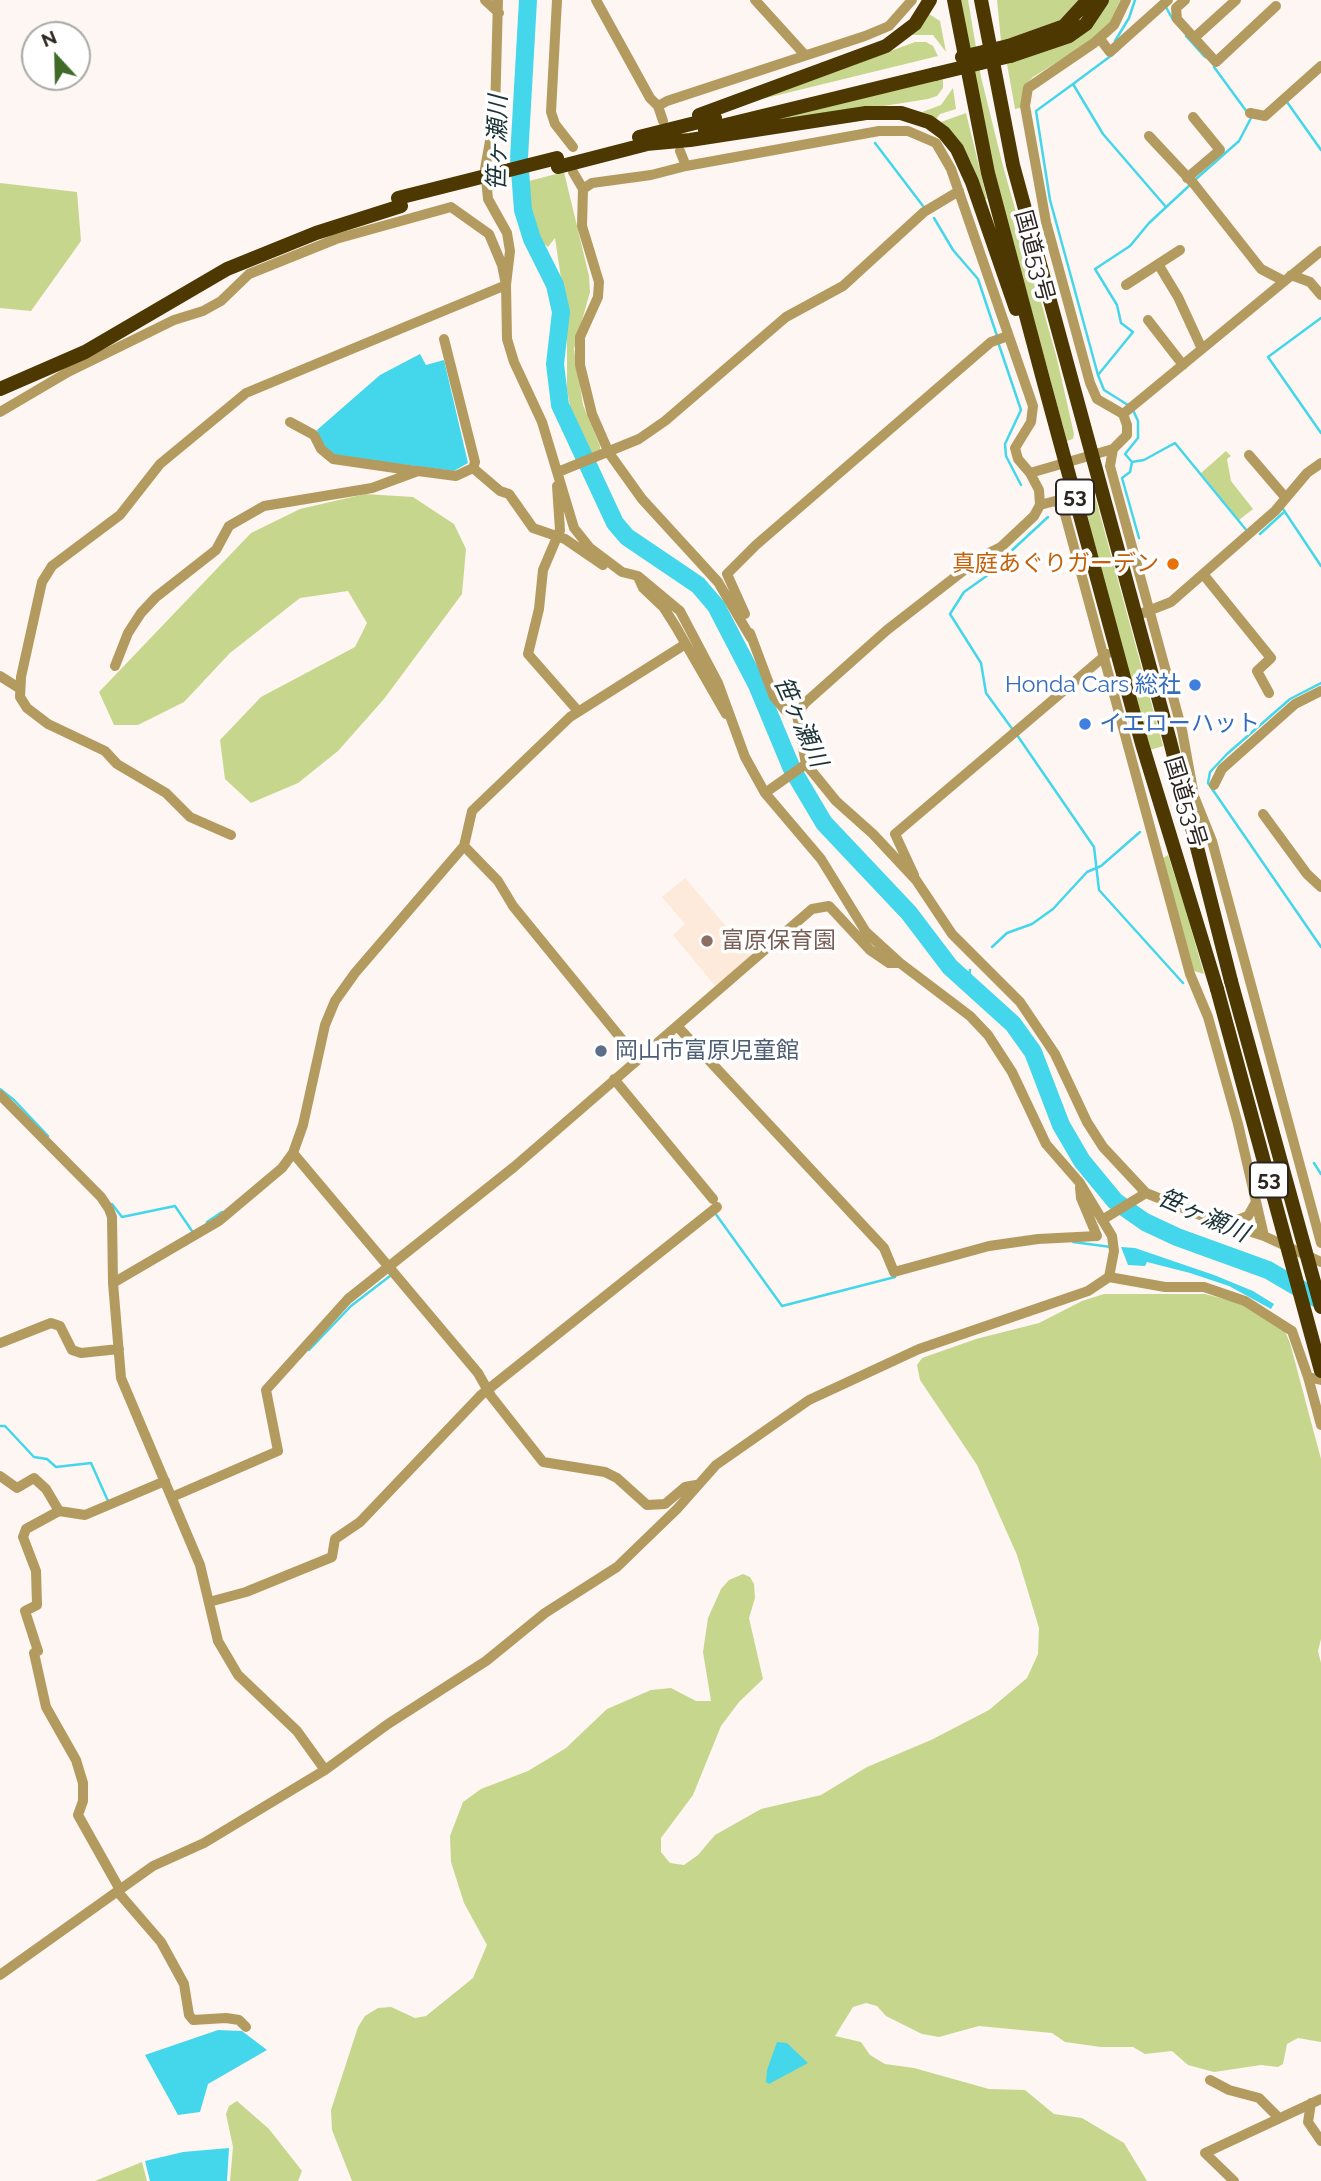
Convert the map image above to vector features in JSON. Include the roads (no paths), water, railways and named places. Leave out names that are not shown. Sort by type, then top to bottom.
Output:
[{"type":"highway","points":[[557,163],[886,46],[915,24],[930,0]]},
{"type":"highway","name":"国道53号","points":[[954,0],[967,79],[988,173],[1066,462],[1110,653],[1176,850],[1217,989],[1315,1374]]},
{"type":"highway","name":"国道53号","points":[[981,0],[1013,165],[1091,456],[1142,614],[1231,981],[1321,1307]]},
{"type":"highway","points":[[987,40],[992,0]]},
{"type":"highway","points":[[1009,51],[1063,26],[1088,0]]},
{"type":"highway","points":[[628,139],[1069,36],[1086,24],[1102,0]]},
{"type":"highway","points":[[0,380],[84,342],[223,262],[313,224],[557,163],[646,144],[935,69]]},
{"type":"highway","points":[[646,144],[690,140],[866,113],[901,113],[929,122],[944,133],[957,149],[972,182],[1044,383]]},
{"type":"highway","points":[[0,389],[85,352],[227,269],[400,202]]},
{"type":"street","points":[[485,0],[499,13]]},
{"type":"street","points":[[498,0],[495,113],[485,169],[488,200],[507,233],[510,251],[506,285],[507,339],[514,362],[542,422],[573,528],[590,548],[616,568]]},
{"type":"street","points":[[557,0],[551,112],[555,124],[573,147]]},
{"type":"street","points":[[596,0],[650,98],[658,106],[663,121]]},
{"type":"street","points":[[755,0],[805,55]]},
{"type":"street","points":[[658,106],[889,26],[912,0]]},
{"type":"street","points":[[1100,38],[1110,52],[1129,20],[1126,0]]},
{"type":"street","points":[[1194,38],[1236,0]]},
{"type":"street","points":[[1128,410],[1104,405],[1090,383],[1046,222],[1025,106],[1028,89],[1114,25],[1174,2],[1177,19],[1216,62],[1276,6]]},
{"type":"street","points":[[1250,113],[1265,116],[1321,65]]},
{"type":"street","points":[[1190,181],[1220,150],[1193,117]]},
{"type":"street","points":[[583,189],[592,183],[651,175],[686,166],[879,131],[908,131],[936,144],[945,156],[1033,406],[1031,422],[1014,448],[1018,459],[1039,490],[1040,505],[1034,516],[1001,547],[981,557],[887,630],[805,703],[797,715],[806,764],[836,800],[873,834],[916,880]]},
{"type":"street","points":[[1149,136],[1190,181],[1262,269],[1310,282],[1321,295]]},
{"type":"street","points":[[680,151],[686,166]]},
{"type":"street","points":[[573,172],[583,189],[582,226],[599,282],[598,297],[583,326],[578,350],[587,400],[609,453],[642,499],[718,582],[751,638],[774,697],[785,710],[797,715]]},
{"type":"street","points":[[559,475],[639,439],[665,421],[786,317],[843,286],[925,212],[959,191]]},
{"type":"street","points":[[0,412],[68,372],[174,320],[203,311],[221,301],[249,274],[279,260],[335,239],[451,207],[489,234],[502,265],[506,285]]},
{"type":"street","points":[[1126,285],[1180,250]]},
{"type":"street","points":[[1030,473],[1113,449],[1127,435],[1128,410],[1321,251]]},
{"type":"street","points":[[1158,264],[1178,297],[1202,349]]},
{"type":"street","points":[[231,835],[190,817],[166,793],[117,764],[105,751],[35,716],[27,708],[19,688],[45,573],[120,515],[160,464],[246,393],[506,285]]},
{"type":"street","points":[[1148,320],[1183,365]]},
{"type":"street","points":[[751,638],[750,626],[727,574],[756,545],[991,342],[1008,336]]},
{"type":"street","points":[[290,422],[314,435],[321,449],[333,459],[456,476],[473,468],[475,462],[444,339]]},
{"type":"street","points":[[1113,449],[1110,466],[1142,614],[1182,730],[1194,796],[1212,841],[1321,1243]]},
{"type":"street","points":[[1249,455],[1285,497]]},
{"type":"street","points":[[1142,614],[1171,602],[1275,511],[1307,473],[1321,463]]},
{"type":"street","points":[[473,468],[500,491],[509,494],[533,528],[565,539],[599,564],[638,576],[680,611],[718,683],[745,757],[765,793],[821,859],[866,932],[900,963],[970,1016],[988,1035],[1012,1072],[1046,1143],[1080,1183],[1104,1218],[1114,1247],[1109,1277]]},
{"type":"street","points":[[115,666],[128,633],[141,613],[156,597],[216,550],[229,526],[264,506],[372,488],[418,471]]},
{"type":"street","points":[[559,475],[555,492],[560,530],[543,570],[539,610],[528,654],[578,711]]},
{"type":"street","points":[[1040,505],[1055,501],[1063,507],[1110,653],[1190,974],[1208,1017],[1265,1236]]},
{"type":"street","points":[[1203,574],[1271,658],[1257,671],[1269,693]]},
{"type":"street","points":[[638,576],[643,588],[664,608],[684,645],[700,667],[720,708],[731,719]]},
{"type":"street","points":[[113,1283],[219,1221],[282,1168],[293,1153],[303,1125],[325,1025],[335,1001],[355,973],[464,846],[472,811],[578,711],[684,645]]},
{"type":"street","points":[[1110,653],[895,834],[916,880],[952,934],[1020,1002],[1055,1054],[1087,1122],[1103,1147],[1144,1194],[1265,1236],[1321,1262]]},
{"type":"street","points":[[0,676],[19,688]]},
{"type":"street","points":[[1214,785],[1222,769],[1295,704],[1321,691]]},
{"type":"street","points":[[765,793],[806,764]]},
{"type":"street","points":[[1263,814],[1307,874],[1319,879]]},
{"type":"street","points":[[464,846],[498,881],[513,906],[637,1058]]},
{"type":"street","points":[[1159,854],[1176,850]]},
{"type":"street","points":[[172,1497],[278,1451],[266,1390],[348,1299],[514,1167],[812,909],[822,905],[829,906],[870,950],[889,963],[900,963]]},
{"type":"street","points":[[677,1026],[884,1248],[894,1272],[989,1246],[1038,1239],[1097,1236],[1081,1198],[1080,1183]]},
{"type":"street","points":[[209,1602],[246,1592],[332,1558],[335,1539],[360,1522],[489,1390],[715,1207],[614,1079]]},
{"type":"street","points":[[0,1095],[101,1197],[109,1209],[112,1217],[113,1283],[121,1378],[200,1565],[218,1641],[238,1675],[297,1731],[325,1770]]},
{"type":"street","points":[[1238,1124],[1284,1111]]},
{"type":"street","points":[[293,1153],[478,1373],[543,1462],[605,1472],[617,1478],[647,1505],[665,1504],[685,1487],[696,1485]]},
{"type":"street","points":[[1104,1218],[1144,1194]]},
{"type":"street","points":[[1226,1223],[1248,1216],[1256,1201]]},
{"type":"street","points":[[0,1975],[153,1866],[204,1843],[325,1770],[388,1724],[486,1661],[510,1639],[617,1567],[677,1509],[716,1465],[809,1400],[919,1349],[1088,1291],[1109,1277],[1165,1287],[1204,1287],[1245,1301],[1292,1331],[1315,1374],[1321,1380]]},
{"type":"street","points":[[0,1343],[51,1323],[60,1326],[72,1350],[80,1353],[119,1349]]},
{"type":"street","points":[[1315,1374],[1321,1425]]},
{"type":"street","points":[[0,1476],[17,1488],[34,1478],[46,1489],[59,1511]]},
{"type":"street","points":[[165,1481],[85,1515],[59,1511],[26,1529],[23,1537],[36,1571],[37,1605],[25,1611],[38,1651],[34,1653],[46,1707],[55,1728],[76,1760],[83,1783],[83,1801],[78,1815],[118,1889],[161,1942],[174,1971],[184,1984],[189,2015],[193,2020],[239,2020],[246,2027]]},
{"type":"street","points":[[1210,2080],[1230,2090],[1259,2098],[1279,2118]]},
{"type":"street","points":[[1234,2181],[1205,2153],[1316,2101]]},
{"type":"street","points":[[1316,2101],[1308,2122],[1321,2141]]},
{"type":"water","points":[[420,354],[426,365],[444,360],[468,463],[454,471],[337,456],[323,446],[317,430],[380,375]]},
{"type":"water","points":[[1121,1247],[1135,1248],[1214,1275],[1253,1291],[1274,1304],[1271,1309],[1229,1286],[1190,1273],[1147,1262],[1145,1266],[1128,1265]]},
{"type":"water","points":[[218,2030],[242,2031],[267,2050],[208,2084],[200,2112],[178,2115],[145,2055]]},
{"type":"water","points":[[777,2042],[787,2043],[808,2063],[769,2084],[766,2082],[767,2070]]},
{"type":"water","points":[[229,2148],[227,2181],[150,2181],[145,2161],[183,2152]]},
{"type":"waterway","name":"笹ヶ瀬川","points":[[528,0],[519,158],[523,210],[532,239],[555,285],[561,312],[555,364],[560,405],[615,523],[627,537],[698,585],[716,606],[757,685],[792,769],[824,823],[909,913],[950,967],[1013,1024],[1033,1052],[1061,1125],[1082,1161],[1115,1201],[1145,1222],[1177,1237],[1268,1270],[1321,1301]]},
{"type":"waterway","points":[[1115,41],[1129,18],[1135,0]]},
{"type":"waterway","points":[[1166,7],[1173,20]]},
{"type":"waterway","points":[[1186,36],[1205,57]]},
{"type":"waterway","points":[[1112,55],[1073,84],[1103,134],[1166,207]]},
{"type":"waterway","points":[[1214,67],[1247,112]]},
{"type":"waterway","points":[[1073,84],[1036,111],[1050,200],[1098,375]]},
{"type":"waterway","points":[[1287,102],[1321,150]]},
{"type":"waterway","points":[[1196,179],[1239,141],[1251,118]]},
{"type":"waterway","points":[[875,143],[923,206]]},
{"type":"waterway","points":[[1128,405],[1104,390],[1098,375],[1133,332],[1121,323],[1117,305],[1095,269],[1130,246],[1149,223],[1191,184]]},
{"type":"waterway","points":[[934,218],[953,250],[978,279],[997,336]]},
{"type":"waterway","points":[[1321,318],[1268,357],[1321,433]]},
{"type":"waterway","points":[[999,345],[1021,410],[1005,444],[1006,456],[1021,485]]},
{"type":"waterway","points":[[1133,410],[1138,421],[1138,438],[1125,454],[1132,462],[1130,472],[1122,478],[1139,538]]},
{"type":"waterway","points":[[1132,462],[1144,460],[1175,443],[1247,531]]},
{"type":"waterway","points":[[1283,509],[1321,566]]},
{"type":"waterway","points":[[1260,534],[1283,513]]},
{"type":"waterway","points":[[1013,730],[986,693],[981,663],[950,614],[964,592],[995,570],[1008,554],[1048,517]]},
{"type":"waterway","points":[[1321,683],[1290,699],[1227,754],[1210,772],[1208,783],[1321,947]]},
{"type":"waterway","points":[[1017,735],[1094,847],[1099,890],[1183,983]]},
{"type":"waterway","points":[[992,947],[1007,933],[1032,924],[1053,909],[1087,872],[1101,866],[1140,832]]},
{"type":"waterway","points":[[968,982],[970,970]]},
{"type":"waterway","points":[[0,1089],[48,1136]]},
{"type":"waterway","points":[[1314,1163],[1321,1174]]},
{"type":"waterway","points":[[112,1204],[122,1217],[175,1206],[192,1231]]},
{"type":"waterway","points":[[207,1222],[222,1212]]},
{"type":"waterway","points":[[715,1213],[782,1306],[895,1277]]},
{"type":"waterway","points":[[1073,1242],[1111,1247]]},
{"type":"waterway","points":[[309,1350],[351,1306],[390,1276]]},
{"type":"waterway","points":[[0,1426],[5,1426],[34,1457],[47,1459],[56,1467],[91,1463],[108,1501]]},
{"type":"place","name":"真庭あぐりガーデン","points":[[1173,564]]},
{"type":"place","name":"Honda Cars 総社","points":[[1195,685]]},
{"type":"place","name":"イエローハット","points":[[1085,724]]},
{"type":"place","name":"富原保育園","points":[[707,941]]},
{"type":"place","name":"岡山市富原児童館","points":[[601,1051]]}]
